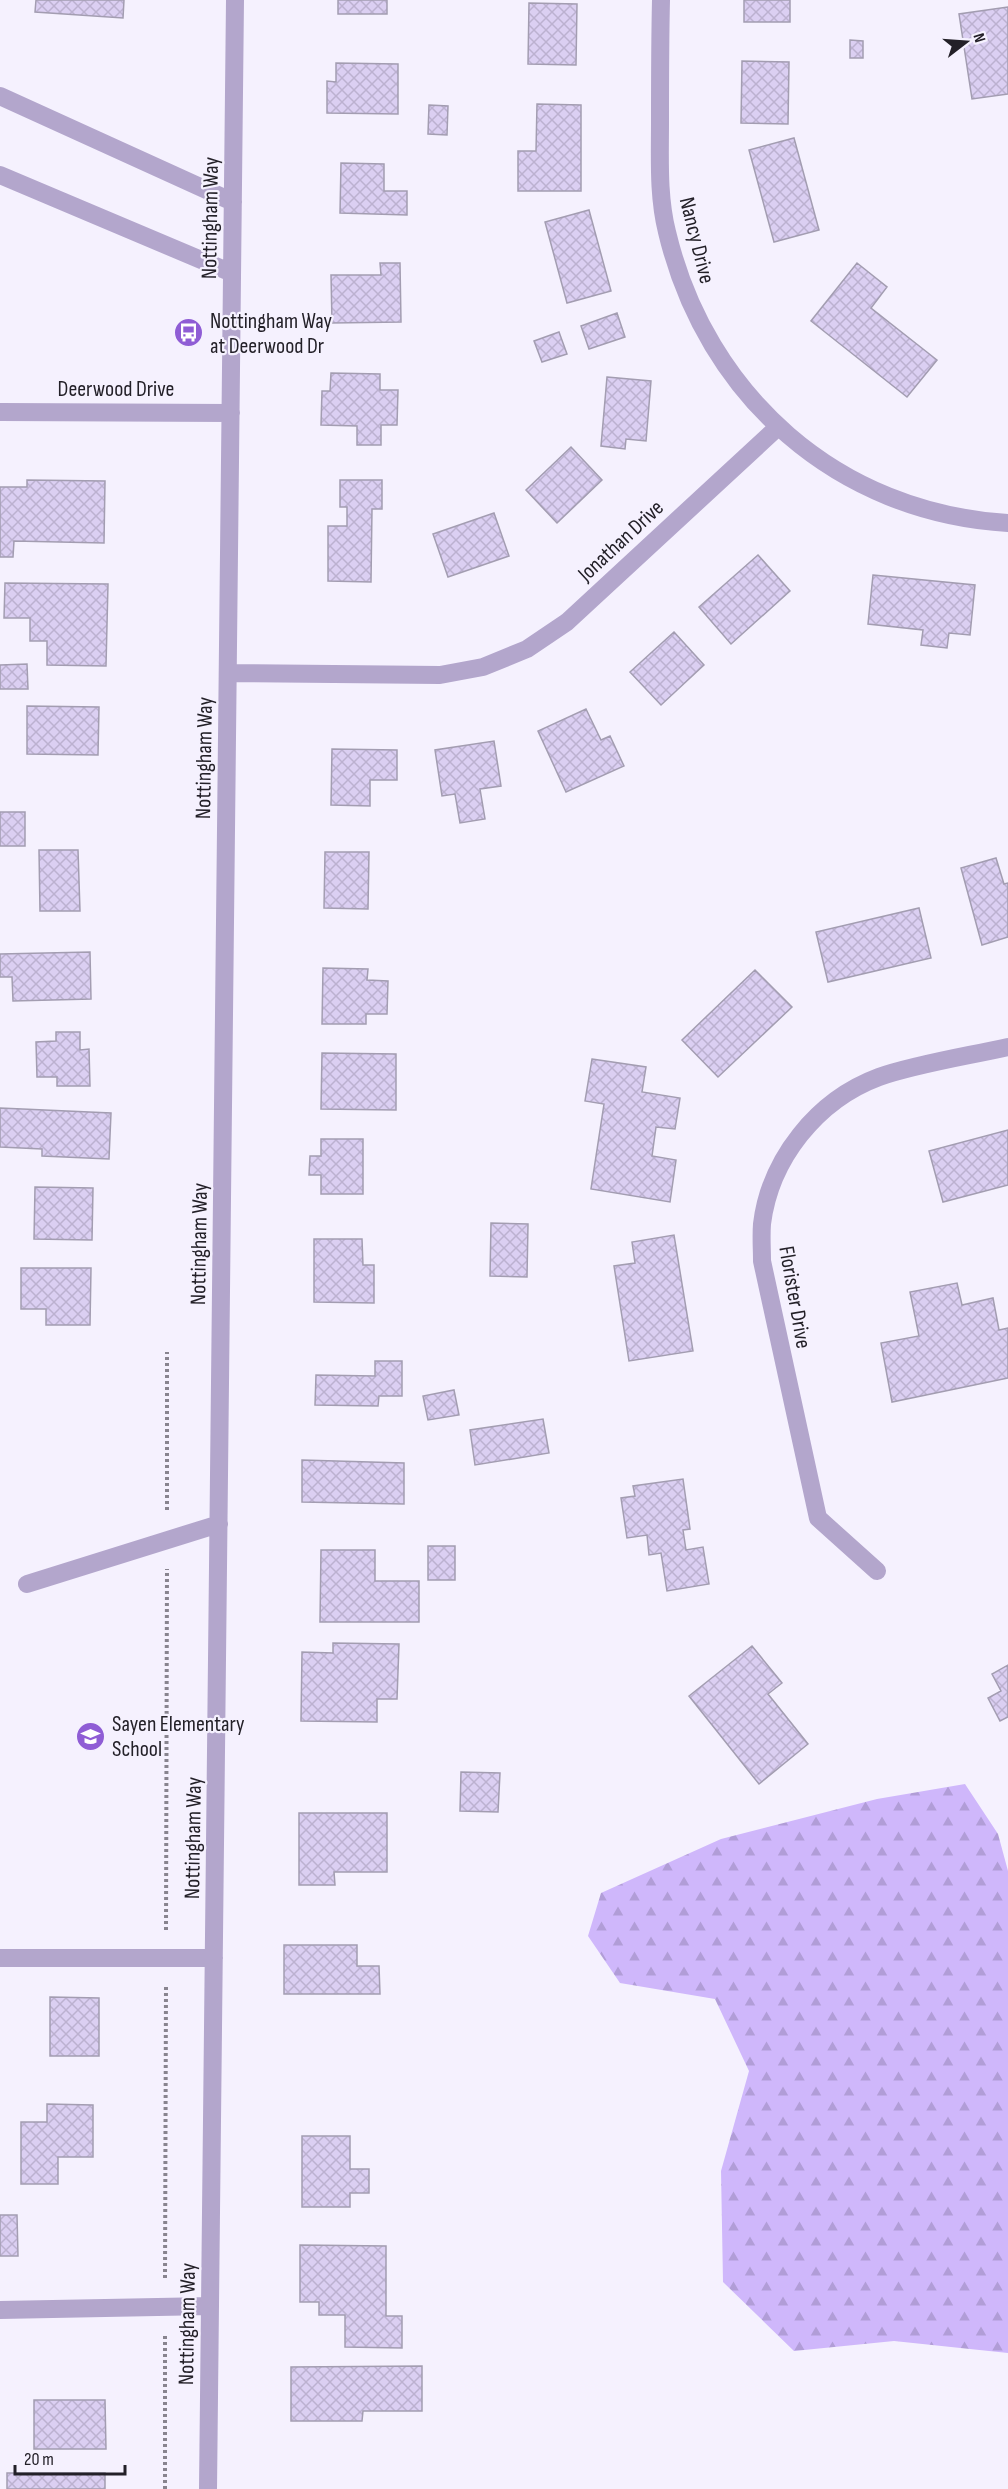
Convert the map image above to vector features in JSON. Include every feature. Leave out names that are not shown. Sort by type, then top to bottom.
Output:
[{"type":"street","name":"Nottingham Way","points":[[208,2489],[235,0]]},
{"type":"street","name":"Nancy Drive","points":[[661,0],[660,180],[666,231],[685,292],[707,339],[740,387],[778,427]]},
{"type":"street","points":[[0,96],[233,202]]},
{"type":"street","points":[[0,175],[232,273]]},
{"type":"street","name":"Deerwood Drive","points":[[0,412],[231,413]]},
{"type":"street","points":[[778,427],[818,459],[868,488],[922,509],[979,521],[1008,523]]},
{"type":"street","name":"Jonathan Drive","points":[[228,674],[440,675],[483,667],[527,649],[567,622],[778,427]]},
{"type":"street","name":"Florister Drive","points":[[877,1571],[818,1518],[762,1261],[762,1225],[771,1185],[785,1155],[812,1120],[843,1095],[879,1077],[1008,1047]]},
{"type":"street","points":[[27,1584],[219,1524]]},
{"type":"street","points":[[0,1958],[214,1958]]},
{"type":"street","points":[[0,2310],[210,2306]]},
{"type":"path","points":[[165,2489],[167,1352]]},
{"type":"green space","points":[[965,1784],[998,1834],[1008,1871],[1008,2353],[894,2341],[794,2351],[723,2282],[721,2171],[749,2071],[715,1999],[620,1983],[588,1936],[601,1893],[721,1839],[877,1799]]},
{"type":"building","points":[[36,0],[124,0],[123,18],[35,12]]},
{"type":"building","points":[[338,0],[387,0],[387,14],[338,14]]},
{"type":"building","points":[[744,0],[790,0],[790,22],[744,22]]},
{"type":"building","points":[[529,3],[577,4],[576,65],[528,64]]},
{"type":"building","points":[[1008,7],[1008,94],[972,99],[959,14]]},
{"type":"building","points":[[850,40],[863,41],[863,58],[850,58]]},
{"type":"building","points":[[742,61],[789,62],[788,124],[741,123]]},
{"type":"building","points":[[336,63],[398,64],[398,114],[327,113],[327,81],[336,82]]},
{"type":"building","points":[[537,104],[581,105],[581,191],[518,191],[518,151],[536,151]]},
{"type":"building","points":[[429,105],[448,106],[447,135],[428,134]]},
{"type":"building","points":[[794,138],[819,230],[774,242],[749,150]]},
{"type":"building","points":[[341,163],[384,164],[384,191],[407,191],[407,215],[340,213]]},
{"type":"building","points":[[589,210],[611,291],[567,303],[545,222]]},
{"type":"building","points":[[380,263],[400,263],[401,322],[332,323],[331,275],[381,275]]},
{"type":"building","points":[[857,263],[887,287],[871,308],[937,360],[907,397],[811,321]]},
{"type":"building","points":[[617,313],[625,337],[589,349],[581,326]]},
{"type":"building","points":[[559,332],[567,354],[542,362],[534,341]]},
{"type":"building","points":[[331,373],[380,374],[380,390],[398,390],[397,425],[381,425],[381,445],[357,445],[357,426],[321,425],[322,391],[330,391]]},
{"type":"building","points":[[607,377],[651,381],[646,441],[626,439],[625,449],[601,446]]},
{"type":"building","points":[[571,447],[602,480],[557,523],[526,490]]},
{"type":"building","points":[[27,480],[105,481],[104,543],[14,541],[13,557],[0,557],[0,487],[27,487]]},
{"type":"building","points":[[340,480],[382,480],[382,509],[372,509],[371,582],[328,581],[328,526],[347,526],[347,507],[340,507]]},
{"type":"building","points":[[494,513],[509,556],[448,577],[433,534]]},
{"type":"building","points":[[758,555],[790,591],[731,644],[699,607]]},
{"type":"building","points":[[873,575],[975,585],[970,635],[949,633],[947,648],[921,645],[923,630],[868,624]]},
{"type":"building","points":[[5,583],[108,584],[106,666],[47,665],[47,641],[30,641],[30,618],[4,618]]},
{"type":"building","points":[[674,632],[704,665],[661,705],[630,672]]},
{"type":"building","points":[[27,664],[28,689],[0,689],[0,665]]},
{"type":"building","points":[[27,706],[99,707],[98,755],[27,754]]},
{"type":"building","points":[[586,709],[601,740],[610,736],[624,766],[566,792],[538,731]]},
{"type":"building","points":[[494,741],[501,786],[480,789],[485,819],[460,823],[455,794],[442,796],[435,750]]},
{"type":"building","points":[[332,749],[397,750],[397,780],[370,780],[370,806],[331,805]]},
{"type":"building","points":[[0,812],[25,812],[25,846],[0,846]]},
{"type":"building","points":[[39,850],[78,850],[80,911],[40,911]]},
{"type":"building","points":[[325,852],[369,852],[368,909],[324,908]]},
{"type":"building","points":[[996,858],[1004,884],[1008,883],[1008,937],[982,945],[961,868]]},
{"type":"building","points":[[919,908],[931,958],[828,982],[816,932]]},
{"type":"building","points":[[90,952],[91,999],[13,1001],[12,977],[0,977],[0,954]]},
{"type":"building","points":[[323,968],[368,969],[367,980],[388,981],[387,1014],[366,1014],[366,1024],[322,1024]]},
{"type":"building","points":[[755,970],[792,1007],[718,1077],[682,1040]]},
{"type":"building","points":[[56,1032],[80,1032],[80,1050],[89,1049],[90,1086],[57,1086],[57,1077],[37,1077],[36,1042],[56,1041]]},
{"type":"building","points":[[322,1053],[396,1054],[396,1110],[321,1109]]},
{"type":"building","points":[[592,1059],[646,1067],[642,1092],[680,1098],[675,1129],[656,1127],[652,1156],[676,1160],[670,1202],[591,1189],[604,1104],[585,1101]]},
{"type":"building","points":[[0,1108],[111,1113],[109,1159],[42,1156],[42,1149],[0,1147]]},
{"type":"building","points":[[1008,1130],[1008,1185],[943,1202],[929,1151]]},
{"type":"building","points":[[321,1139],[363,1139],[363,1194],[321,1194],[321,1175],[309,1175],[310,1156],[321,1156]]},
{"type":"building","points":[[35,1187],[93,1188],[92,1240],[34,1239]]},
{"type":"building","points":[[491,1223],[528,1224],[527,1277],[490,1276]]},
{"type":"building","points":[[674,1235],[693,1351],[629,1361],[614,1266],[635,1263],[632,1242]]},
{"type":"building","points":[[314,1239],[362,1239],[363,1265],[374,1265],[374,1303],[314,1302]]},
{"type":"building","points":[[21,1268],[91,1268],[90,1325],[46,1325],[46,1309],[21,1309]]},
{"type":"building","points":[[957,1283],[962,1305],[993,1298],[999,1330],[1008,1328],[1008,1378],[892,1402],[881,1343],[919,1336],[910,1292]]},
{"type":"building","points":[[375,1361],[402,1361],[402,1396],[379,1396],[378,1406],[315,1405],[316,1375],[375,1376]]},
{"type":"building","points":[[454,1390],[459,1415],[428,1420],[423,1396]]},
{"type":"building","points":[[543,1419],[549,1453],[475,1465],[470,1430]]},
{"type":"building","points":[[302,1460],[404,1463],[404,1504],[302,1502]]},
{"type":"building","points":[[683,1479],[690,1529],[683,1530],[686,1550],[703,1547],[709,1584],[667,1591],[661,1553],[649,1555],[647,1535],[627,1538],[621,1498],[635,1496],[633,1486]]},
{"type":"building","points":[[428,1546],[455,1546],[455,1580],[428,1580]]},
{"type":"building","points":[[321,1550],[375,1550],[375,1581],[419,1581],[419,1622],[320,1622]]},
{"type":"building","points":[[333,1643],[399,1644],[397,1699],[377,1699],[377,1722],[301,1721],[302,1652],[333,1653]]},
{"type":"building","points":[[752,1646],[782,1683],[768,1694],[808,1744],[759,1784],[689,1696]]},
{"type":"building","points":[[1008,1665],[1008,1717],[1000,1721],[988,1698],[1001,1691],[992,1674]]},
{"type":"building","points":[[461,1772],[500,1773],[498,1812],[460,1811]]},
{"type":"building","points":[[299,1813],[387,1813],[387,1872],[334,1872],[335,1885],[299,1885]]},
{"type":"building","points":[[284,1945],[357,1945],[357,1966],[379,1966],[380,1994],[284,1994]]},
{"type":"building","points":[[50,1997],[99,1998],[99,2056],[50,2056]]},
{"type":"building","points":[[47,2104],[93,2105],[93,2157],[58,2157],[58,2184],[21,2184],[21,2122],[47,2122]]},
{"type":"building","points":[[302,2136],[350,2136],[350,2169],[369,2169],[369,2193],[350,2193],[350,2207],[302,2207]]},
{"type":"building","points":[[0,2215],[17,2215],[18,2256],[0,2256]]},
{"type":"building","points":[[300,2245],[386,2246],[386,2316],[402,2316],[402,2348],[345,2347],[345,2315],[319,2315],[319,2302],[300,2302]]},
{"type":"building","points":[[422,2366],[422,2411],[363,2411],[362,2421],[291,2421],[291,2367]]},
{"type":"building","points":[[34,2400],[105,2400],[106,2449],[34,2449]]},
{"type":"building","points":[[7,2473],[105,2473],[105,2489],[7,2489]]},
{"type":"place","name":"Nottingham Way at Deerwood Dr","points":[[189,333]]},
{"type":"place","name":"Sayen Elementary School","points":[[91,1736]]}]
